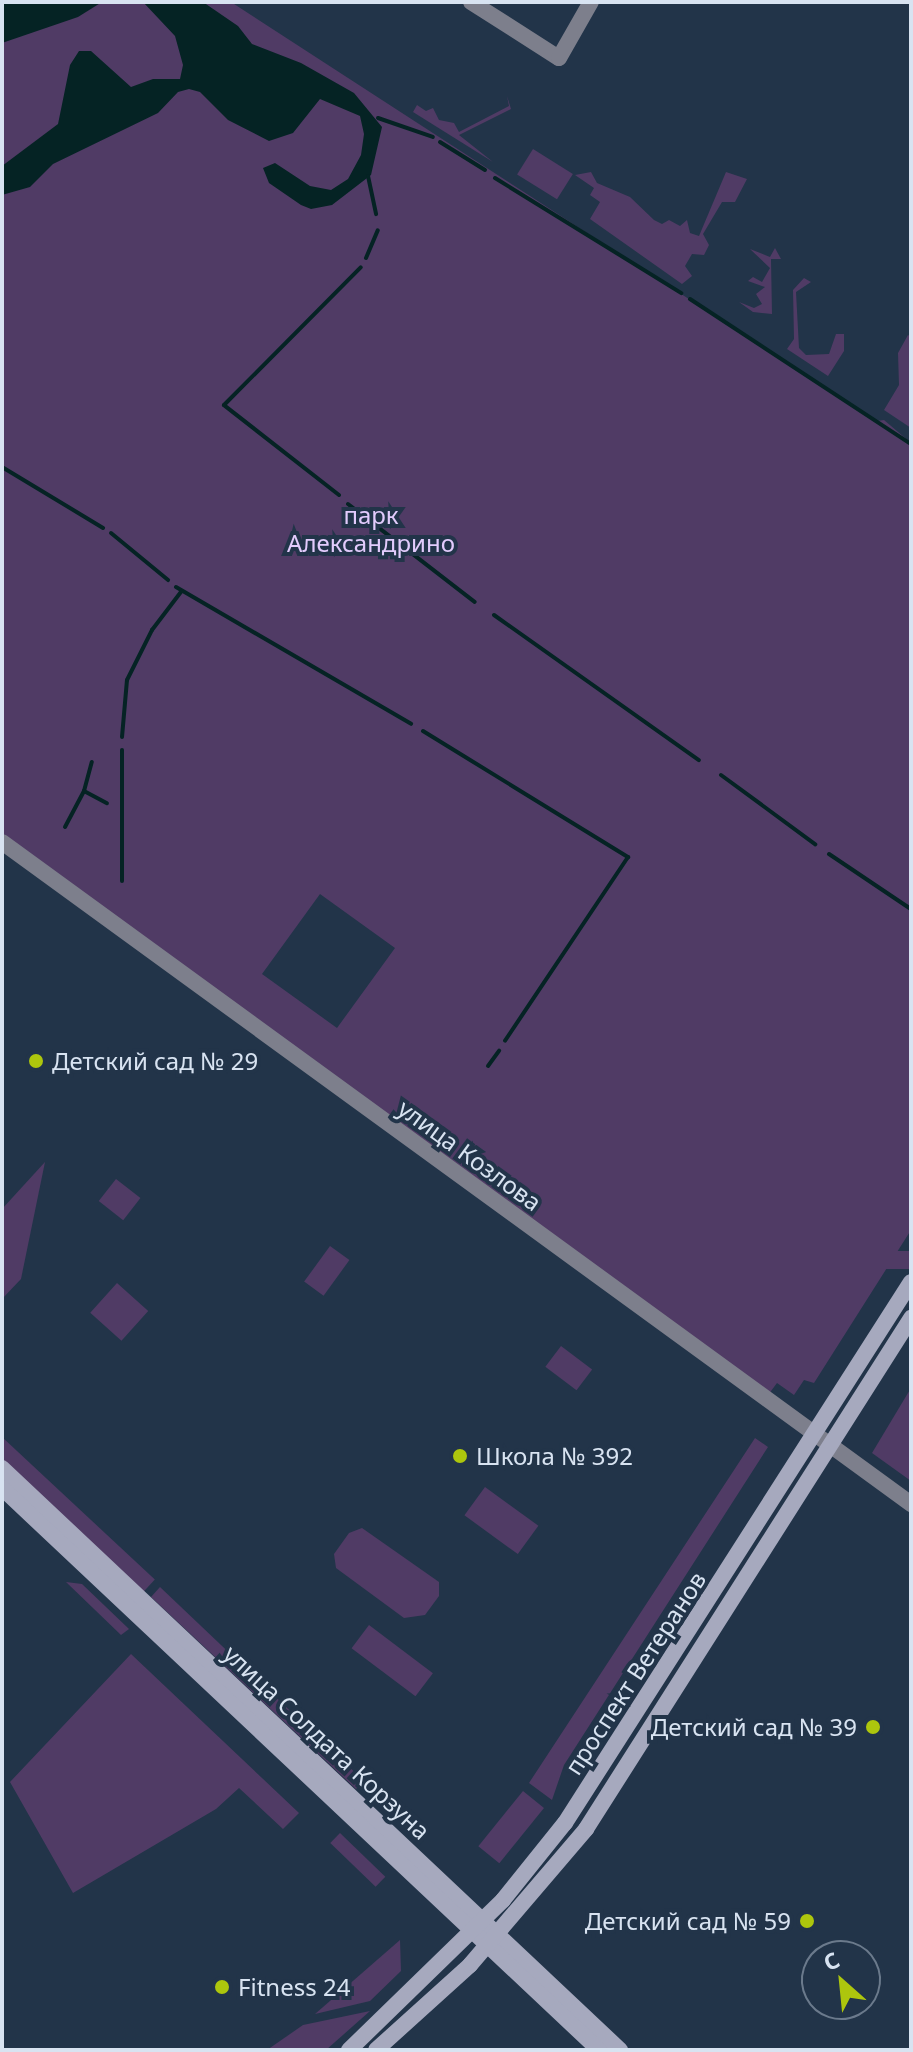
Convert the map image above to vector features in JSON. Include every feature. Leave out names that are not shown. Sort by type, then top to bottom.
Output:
[{"type":"main road","name":"проспект Ветеранов","points":[[349,2050],[478,1926],[565,1823],[607,1762],[911,1282]]},
{"type":"main road","name":"проспект Ветеранов","points":[[376,2050],[400,2032],[494,1941],[593,1818],[911,1318]]},
{"type":"main road","name":"улица Солдата Корзуна","points":[[2,1468],[478,1926]]},
{"type":"main road","name":"улица Солдата Корзуна","points":[[2,1488],[494,1941],[620,2050]]},
{"type":"main road","name":"улица Солдата Корзуна","points":[[494,1941],[599,2050]]},
{"type":"street","points":[[471,2],[559,58],[591,2]]},
{"type":"street","name":"улица Козлова","points":[[2,842],[814,1437],[911,1504]]},
{"type":"street","points":[[393,2050],[400,2032]]},
{"type":"green space","name":"парк Александрино","points":[[2,2],[231,2],[877,421],[884,420],[911,443],[911,1230],[814,1383],[804,1380],[794,1395],[777,1383],[768,1395],[2,833]],"holes":[[[320,894],[395,948],[337,1028],[262,974]]]},
{"type":"green space","points":[[507,96],[511,109],[459,135],[493,162],[413,112],[417,105],[426,111],[433,108],[439,120],[454,123],[459,132],[509,106]]},
{"type":"green space","points":[[533,149],[573,174],[557,199],[517,174]]},
{"type":"green space","points":[[591,172],[597,183],[630,197],[654,220],[662,224],[669,220],[680,226],[687,220],[690,233],[699,236],[726,172],[747,179],[735,202],[722,202],[703,234],[709,245],[704,255],[692,254],[685,266],[692,276],[682,284],[590,219],[600,202],[590,195],[594,188],[575,175]]},
{"type":"green space","points":[[775,248],[781,259],[771,259],[772,314],[753,312],[739,302],[754,308],[762,304],[756,294],[765,287],[748,281],[753,277],[762,282],[770,268],[750,249],[770,257]]},
{"type":"green space","points":[[804,278],[811,282],[796,292],[799,348],[806,355],[829,354],[836,334],[844,334],[844,351],[828,376],[787,349],[794,339],[793,290]]},
{"type":"green space","points":[[908,335],[911,337],[911,428],[884,410],[899,385],[898,353]]},
{"type":"green space","points":[[45,1162],[21,1279],[2,1299],[2,1209]]},
{"type":"green space","points":[[116,1179],[140,1198],[123,1220],[99,1201]]},
{"type":"green space","points":[[330,1246],[349,1260],[324,1296],[304,1282]]},
{"type":"green space","points":[[741,1251],[911,1251],[911,1269],[741,1269]]},
{"type":"green space","points":[[117,1283],[148,1311],[121,1341],[90,1313]]},
{"type":"green space","points":[[561,1346],[592,1369],[576,1390],[545,1367]]},
{"type":"green space","points":[[911,1388],[911,1481],[872,1453]]},
{"type":"green space","points":[[2,1437],[155,1580],[141,1594],[2,1464]]},
{"type":"green space","points":[[755,1438],[768,1447],[564,1765],[552,1800],[529,1783]]},
{"type":"green space","points":[[485,1487],[538,1526],[518,1554],[464,1515]]},
{"type":"green space","points":[[362,1528],[439,1582],[439,1596],[425,1615],[404,1618],[336,1568],[334,1554],[349,1533]]},
{"type":"green space","points":[[66,1582],[82,1584],[129,1629],[121,1635]]},
{"type":"green space","points":[[160,1587],[364,1781],[356,1789],[151,1597]]},
{"type":"green space","points":[[369,1625],[433,1673],[415,1696],[352,1648]]},
{"type":"green space","points":[[131,1654],[299,1813],[283,1829],[239,1788],[216,1809],[73,1893],[10,1782]]},
{"type":"green space","points":[[523,1791],[544,1808],[499,1863],[478,1846]]},
{"type":"green space","points":[[340,1833],[385,1877],[376,1887],[330,1843]]},
{"type":"green space","points":[[400,1940],[401,1971],[370,2001],[315,2014]]},
{"type":"green space","points":[[370,2011],[326,2050],[267,2050],[303,2025]]},
{"type":"shaded area","points":[[2,2],[102,2],[78,17],[2,43]]},
{"type":"shaded area","points":[[143,2],[203,2],[238,26],[252,44],[301,63],[354,93],[382,127],[371,175],[332,205],[311,209],[301,205],[269,183],[263,168],[275,163],[310,186],[331,190],[348,179],[361,155],[364,134],[360,116],[320,99],[293,133],[269,141],[228,120],[200,92],[189,89],[178,92],[158,113],[53,164],[30,187],[2,195],[2,166],[58,124],[70,65],[79,51],[91,51],[131,87],[153,79],[180,79],[183,65],[175,36]]},
{"type":"waterway","points":[[378,118],[433,137]]},
{"type":"waterway","points":[[440,142],[485,170]]},
{"type":"waterway","points":[[368,176],[376,214]]},
{"type":"waterway","points":[[495,178],[681,293]]},
{"type":"waterway","points":[[366,258],[378,230]]},
{"type":"waterway","points":[[339,495],[224,405],[361,267]]},
{"type":"waterway","points":[[690,299],[911,444]]},
{"type":"waterway","points":[[2,467],[103,528]]},
{"type":"waterway","points":[[348,504],[475,602]]},
{"type":"waterway","points":[[111,533],[168,580]]},
{"type":"waterway","points":[[176,587],[411,724]]},
{"type":"waterway","points":[[122,737],[127,680],[152,630],[181,592]]},
{"type":"waterway","points":[[494,615],[699,760]]},
{"type":"waterway","points":[[423,731],[628,857],[505,1041]]},
{"type":"waterway","points":[[122,750],[122,881]]},
{"type":"waterway","points":[[84,791],[92,762]]},
{"type":"waterway","points":[[721,775],[815,844]]},
{"type":"waterway","points":[[65,827],[84,791],[107,803]]},
{"type":"waterway","points":[[829,854],[911,909]]},
{"type":"waterway","points":[[488,1066],[499,1051]]},
{"type":"place","name":"Детский сад № 29","points":[[36,1061]]},
{"type":"place","name":"Школа № 392","points":[[460,1456]]},
{"type":"place","name":"Детский сад № 39","points":[[873,1727]]},
{"type":"place","name":"Детский сад № 59","points":[[807,1921]]},
{"type":"place","name":"Fitness 24","points":[[222,1987]]}]
